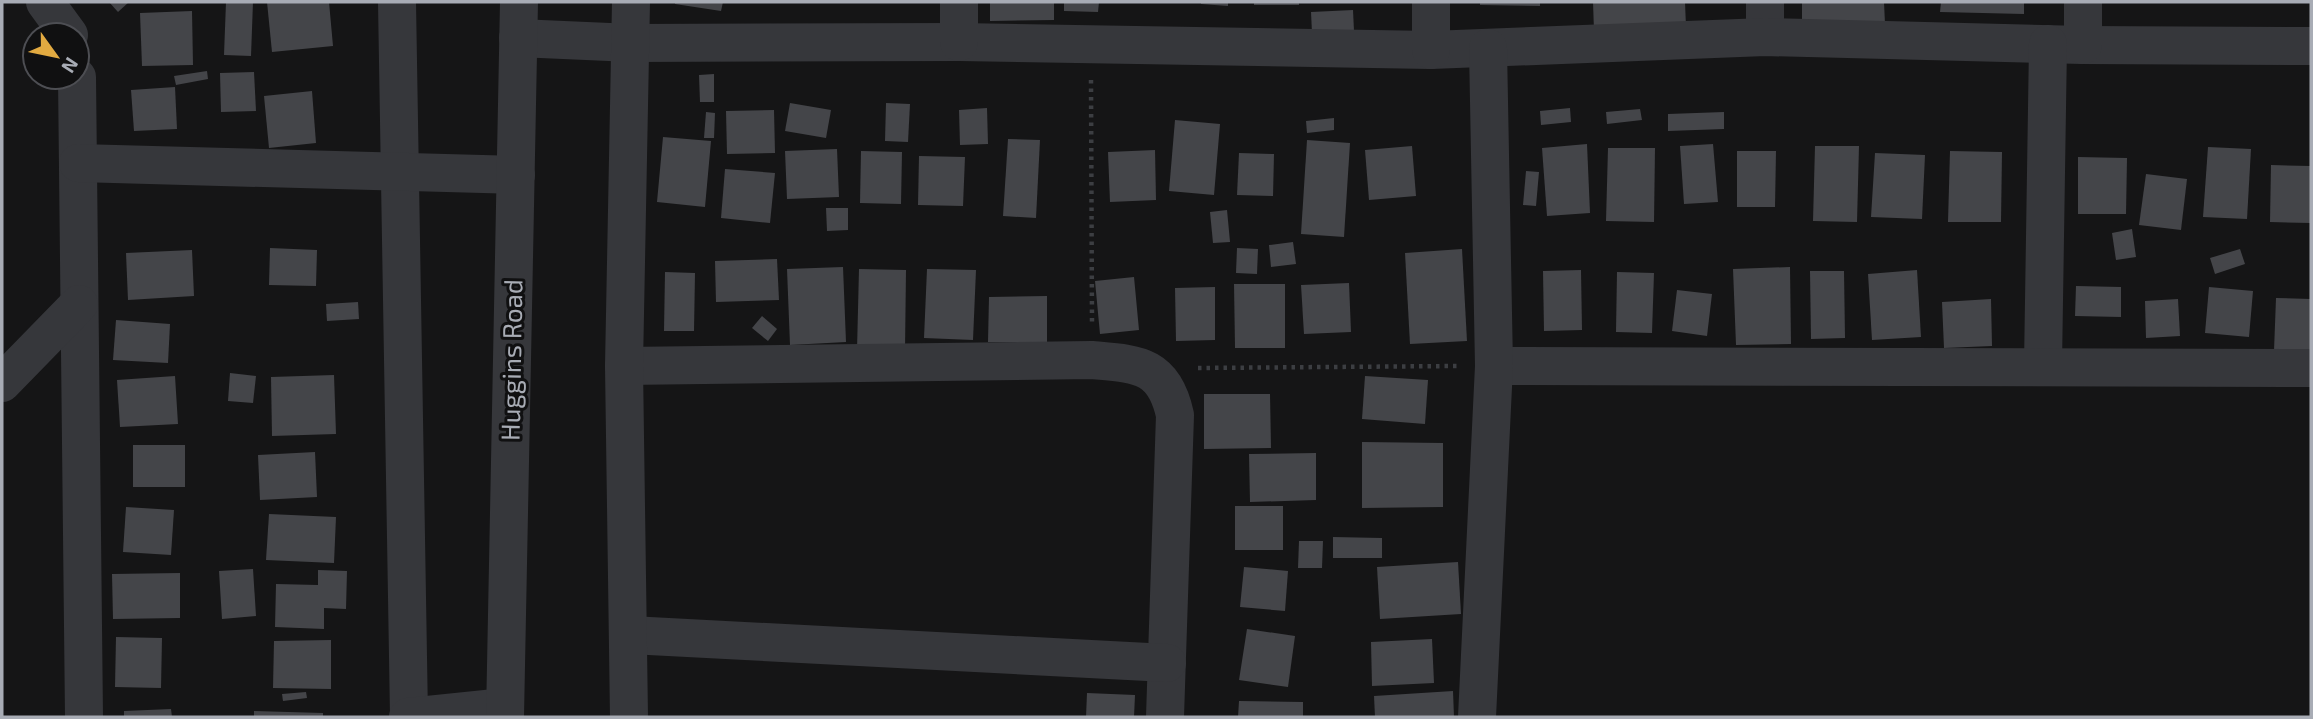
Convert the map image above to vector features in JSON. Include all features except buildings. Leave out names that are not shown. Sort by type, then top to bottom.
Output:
[{"type":"street","points":[[45,2],[59,21]]},
{"type":"street","points":[[397,2],[409,717],[505,712]]},
{"type":"street","points":[[629,717],[630,635],[624,366],[631,2]]},
{"type":"street","points":[[959,41],[960,2]]},
{"type":"street","points":[[1430,50],[1431,2]]},
{"type":"street","points":[[2042,365],[2066,44],[2083,2]]},
{"type":"street","points":[[518,20],[632,43],[959,41],[1430,50],[1488,48],[1765,19],[2066,44],[2311,46]]},
{"type":"street","name":"Huggins Road","points":[[505,712],[518,20]]},
{"type":"street","points":[[1477,717],[1494,366],[1488,48]]},
{"type":"street","points":[[77,91],[84,717]]},
{"type":"street","points":[[78,163],[516,174]]},
{"type":"street","points":[[2,383],[79,304]]},
{"type":"street","points":[[624,366],[1092,360],[1148,369],[1170,389],[1175,415],[1165,717]]},
{"type":"street","points":[[1494,366],[2042,365],[2311,368]]},
{"type":"street","points":[[630,635],[1167,663]]},
{"type":"path","points":[[1091,43],[1092,360]]},
{"type":"path","points":[[1148,369],[1494,366]]}]
